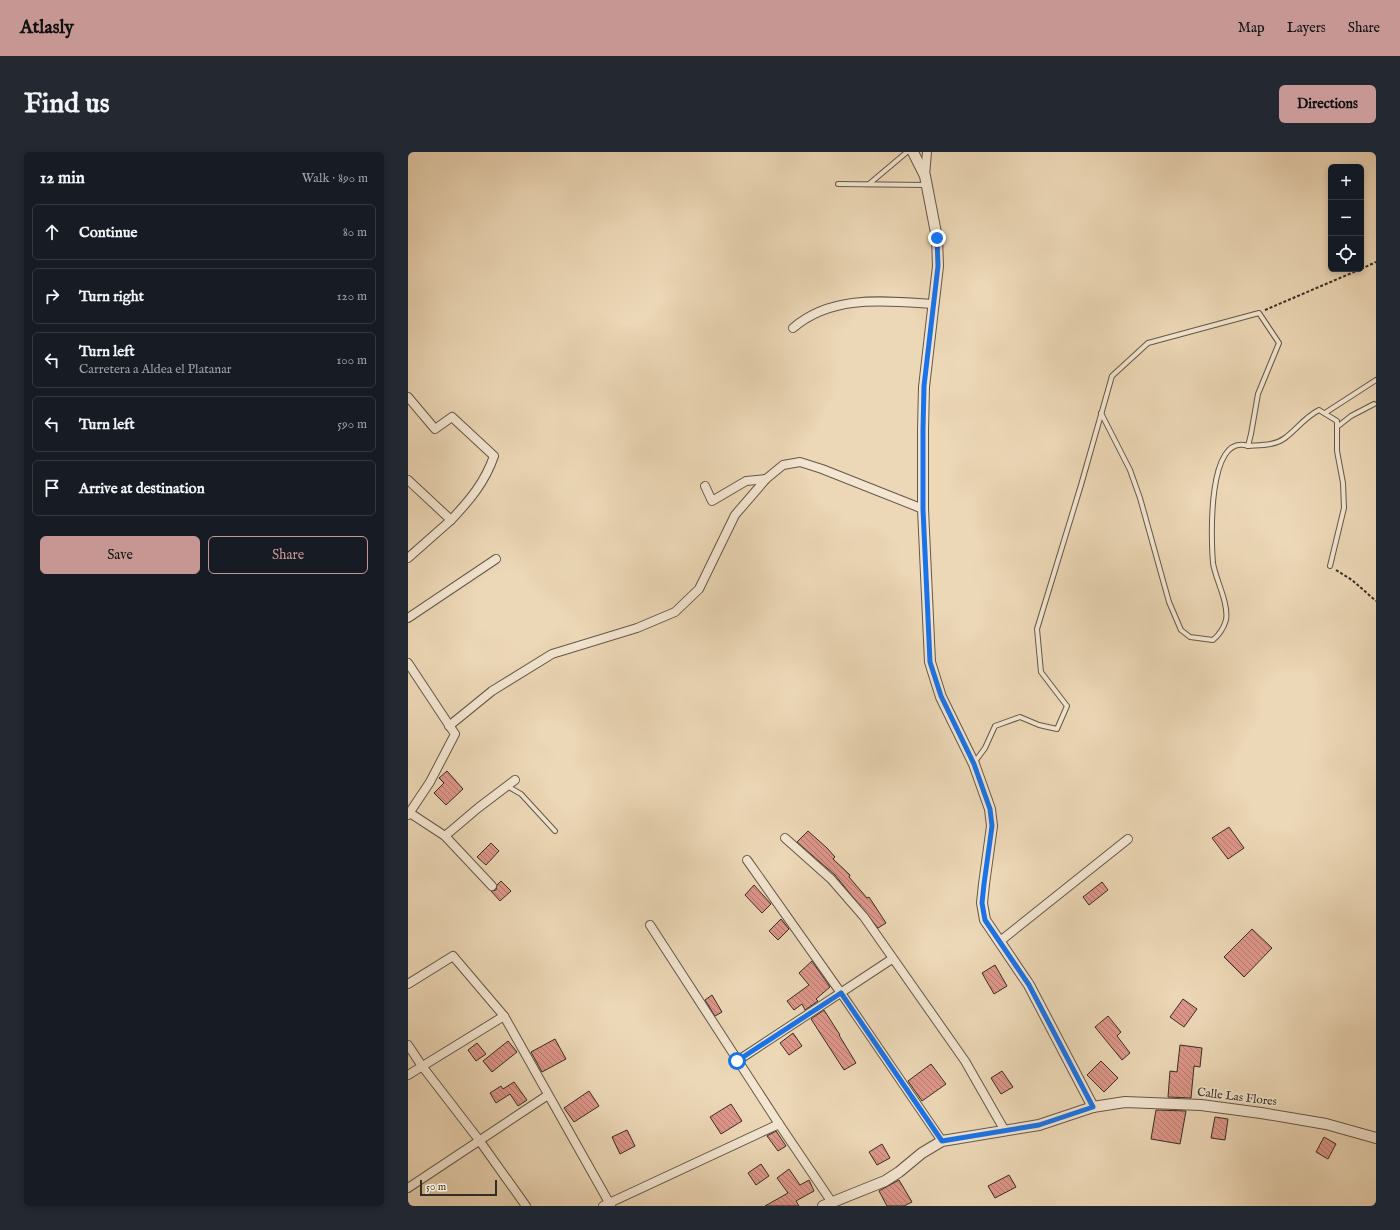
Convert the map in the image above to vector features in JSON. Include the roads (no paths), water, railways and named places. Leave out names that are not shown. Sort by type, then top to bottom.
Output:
[{"type":"street","points":[[913,152],[926,181]]},
{"type":"street","points":[[927,152],[926,181],[937,238],[938,266],[924,386],[923,509],[930,662],[941,696],[974,764],[990,809],[992,826],[984,884],[983,912],[988,926],[1029,985],[1093,1107]]},
{"type":"street","points":[[793,328],[805,318],[821,310],[863,300],[934,304]]},
{"type":"street","points":[[408,398],[435,429],[452,417],[494,456],[487,474],[472,499],[451,520],[408,558]]},
{"type":"street","points":[[449,726],[492,691],[552,654],[637,628],[675,612],[699,589],[735,515],[766,479],[784,465],[800,462],[923,509]]},
{"type":"street","points":[[705,486],[712,501],[746,481],[766,479]]},
{"type":"street","points":[[408,480],[451,520]]},
{"type":"street","points":[[408,618],[496,559]]},
{"type":"street","points":[[408,663],[455,734],[430,782],[409,814],[445,836],[492,886]]},
{"type":"street","points":[[445,836],[506,785],[515,780]]},
{"type":"street","points":[[785,838],[848,898],[864,917],[965,1061],[1005,1131]]},
{"type":"street","points":[[999,942],[1128,839]]},
{"type":"street","points":[[746,860],[841,993],[942,1141]]},
{"type":"street","points":[[650,925],[779,1124],[827,1204]]},
{"type":"street","points":[[408,984],[453,956],[504,1016],[608,1205],[779,1124]]},
{"type":"street","points":[[737,1061],[892,959]]},
{"type":"street","points":[[408,1075],[504,1016]]},
{"type":"street","points":[[408,1045],[526,1206]]},
{"type":"street","points":[[408,1188],[548,1095]]},
{"type":"street","name":"Calle Las Flores","points":[[827,1204],[893,1176],[922,1152],[942,1141],[1039,1125],[1093,1107],[1125,1102],[1201,1105],[1326,1124],[1376,1138]]},
{"type":"lane","points":[[869,184],[906,152]]},
{"type":"lane","points":[[838,184],[926,181]]},
{"type":"lane","points":[[974,764],[985,748],[995,726],[1020,717],[1039,726],[1057,729],[1067,706],[1041,672],[1037,629],[1082,485],[1112,376],[1148,343],[1259,312],[1279,343],[1258,394],[1248,446]]},
{"type":"lane","points":[[1325,413],[1376,380]]},
{"type":"lane","points":[[1337,427],[1351,416],[1374,404]]},
{"type":"lane","points":[[1101,413],[1130,470],[1140,498],[1169,602],[1181,630],[1190,637],[1213,640],[1218,636],[1226,619],[1222,590],[1213,564],[1212,501],[1222,459],[1230,447],[1240,443],[1248,446],[1269,444],[1284,439],[1311,414],[1320,410],[1337,421],[1337,451],[1343,484],[1344,508],[1330,566]]},
{"type":"lane","points":[[506,785],[521,794],[555,831]]}]
